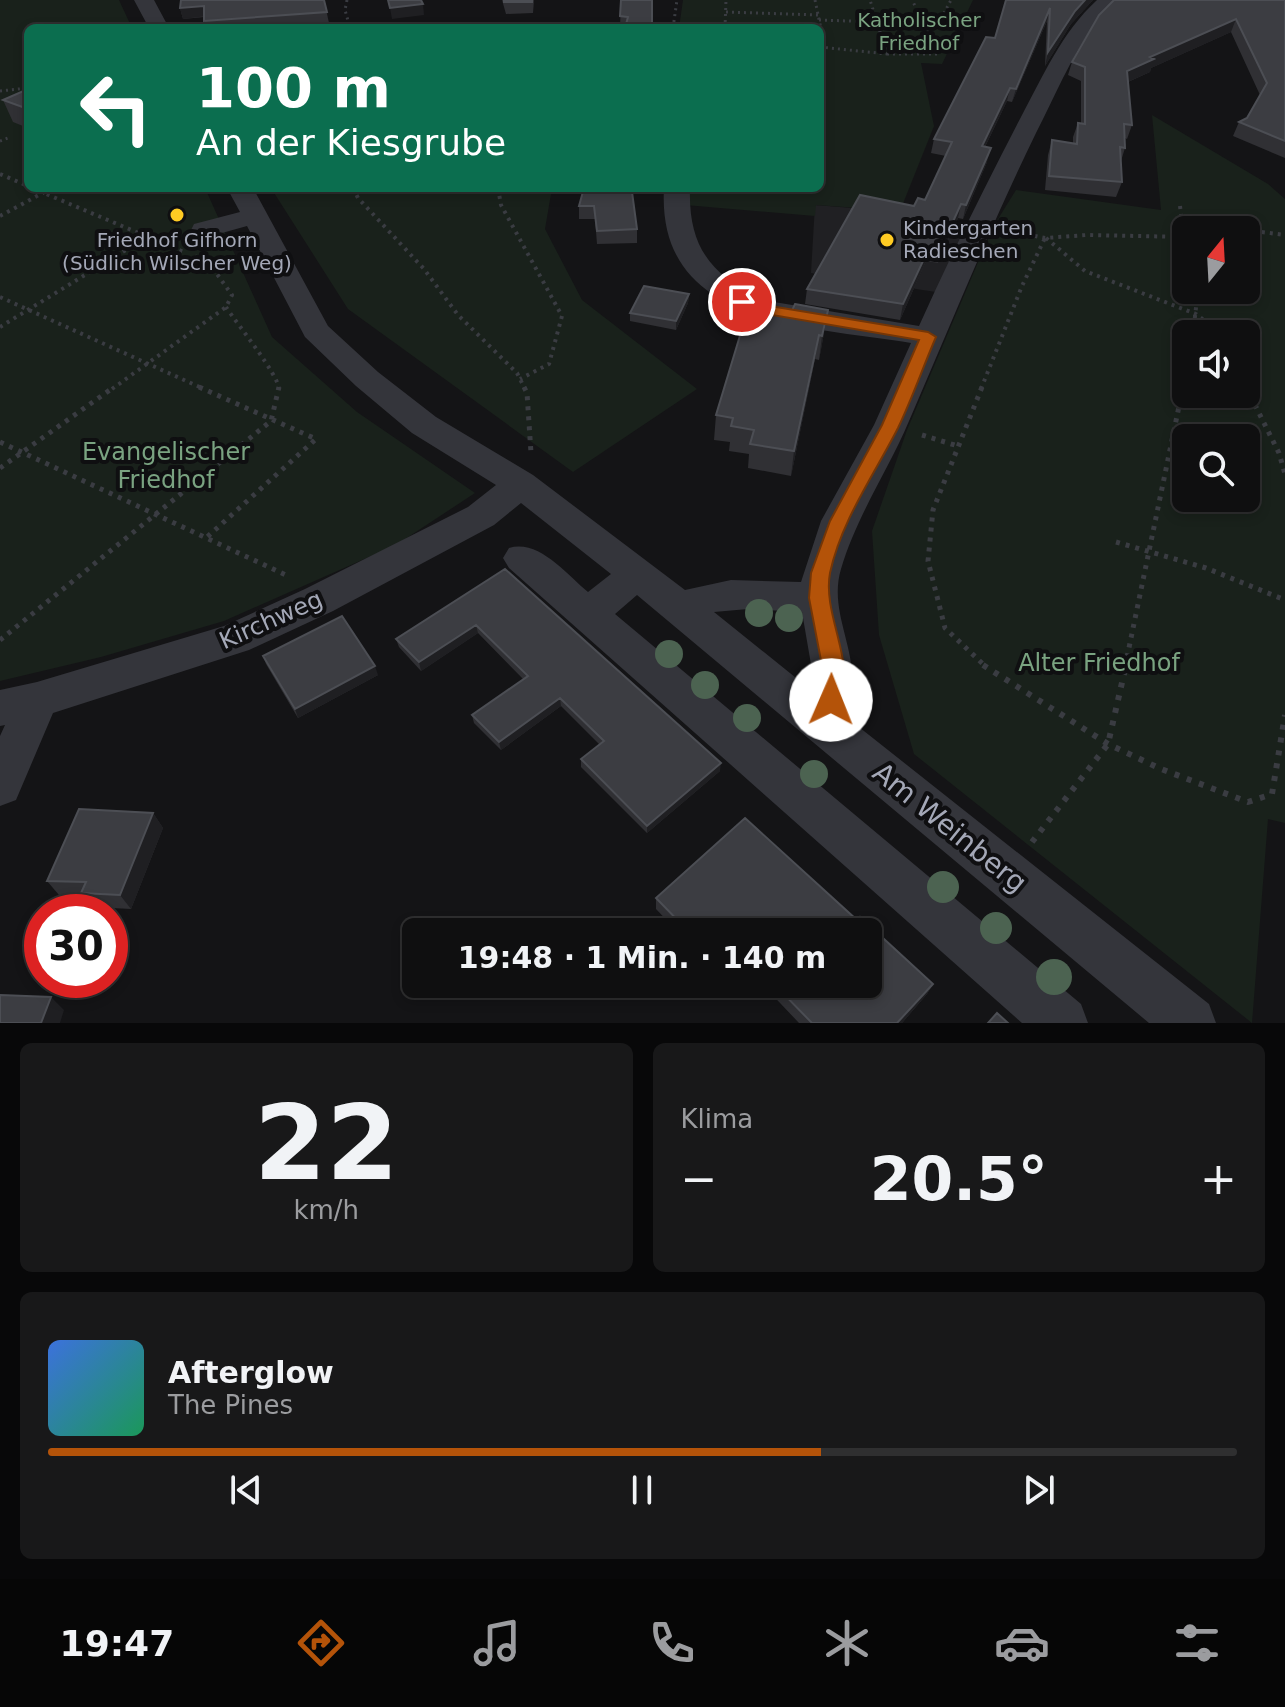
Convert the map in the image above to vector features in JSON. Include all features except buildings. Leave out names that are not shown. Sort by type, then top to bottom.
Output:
[{"type":"street","points":[[144,0],[157,24]]},
{"type":"street","points":[[821,722],[831,700],[834,676],[819,598],[821,573],[839,521],[891,425],[978,224],[1072,40],[1108,0]]},
{"type":"street","name":"Am Weinberg","points":[[242,192],[316,331],[367,379],[424,425],[527,472],[636,575],[821,722],[1170,1017]]},
{"type":"street","points":[[677,192],[685,254],[708,278],[742,302],[761,309],[928,337]]},
{"type":"street","points":[[204,230],[255,216]]},
{"type":"street","name":"Kirchweg","points":[[19,704],[235,639],[319,600],[481,516],[527,472]]},
{"type":"street","points":[[522,558],[1062,1023]]},
{"type":"street","points":[[588,614],[636,575]]},
{"type":"street","points":[[681,608],[720,593],[819,598]]},
{"type":"street","points":[[0,786],[19,704]]},
{"type":"path","points":[[347,0],[345,10],[349,24]]},
{"type":"path","points":[[674,24],[677,0]]},
{"type":"path","points":[[725,24],[726,0]]},
{"type":"path","points":[[815,0],[820,24]]},
{"type":"path","points":[[870,0],[887,54]]},
{"type":"path","points":[[824,48],[887,54],[940,54],[912,0]]},
{"type":"path","points":[[921,17],[943,15],[951,0]]},
{"type":"path","points":[[726,12],[877,22]]},
{"type":"path","points":[[0,91],[24,88]]},
{"type":"path","points":[[0,141],[8,138]]},
{"type":"path","points":[[0,174],[24,184]]},
{"type":"path","points":[[355,192],[424,269],[458,315],[520,379],[527,393],[527,472]]},
{"type":"path","points":[[499,192],[501,205],[562,316],[549,364],[520,379]]},
{"type":"path","points":[[0,216],[43,193],[202,259],[212,266],[232,295],[226,307],[0,468]]},
{"type":"path","points":[[1180,206],[1182,216]]},
{"type":"path","points":[[1260,232],[1285,235]]},
{"type":"path","points":[[1045,238],[1087,235],[1172,238]]},
{"type":"path","points":[[0,327],[148,237]]},
{"type":"path","points":[[1045,238],[1085,271],[1196,314],[1204,320]]},
{"type":"path","points":[[1045,238],[1022,286],[933,510],[928,561],[945,628],[981,664],[1108,744],[1161,769],[1248,802],[1272,794],[1285,715]]},
{"type":"path","points":[[0,297],[316,439],[206,538]]},
{"type":"path","points":[[1195,320],[1197,304]]},
{"type":"path","points":[[0,640],[271,421],[279,393],[278,378],[226,307]]},
{"type":"path","points":[[1037,835],[1108,744],[1151,553],[1179,408]]},
{"type":"path","points":[[1256,408],[1279,453],[1285,474]]},
{"type":"path","points":[[0,442],[284,574]]},
{"type":"path","points":[[1116,542],[1206,568],[1285,600]]},
{"type":"shaded area","name":"Kindergarten Radieschen","points":[[815,205],[915,213],[968,224],[936,292],[811,273]]},
{"type":"green space","name":"Evangelischer Friedhof","points":[[0,0],[119,0],[130,24],[24,24],[24,192],[207,192],[272,337],[357,412],[475,493],[396,545],[224,621],[101,657],[0,681]]},
{"type":"green space","name":"Katholischer Friedhof","points":[[683,0],[973,0],[942,64],[921,63],[934,126],[900,211],[816,205],[815,216],[685,205],[687,192],[824,192],[824,24],[680,24]]},
{"type":"green space","name":"Alter Friedhof","points":[[1152,115],[1268,184],[1285,199],[1285,823],[1268,819],[1252,1023],[914,754],[879,635],[872,531],[907,430],[993,227],[1016,190],[1161,210]]},
{"type":"green space","points":[[274,192],[551,192],[545,229],[582,300],[697,389],[573,472],[348,309]]},
{"type":"place","name":"Friedhof Gifhorn (Südlich Wilscher Weg)","points":[[177,215]]},
{"type":"place","name":"Kindergarten Radieschen","points":[[887,240]]},
{"type":"route","points":[[742,302],[761,309],[928,337],[891,425],[839,521],[821,573],[819,598],[834,676],[831,700]]}]
